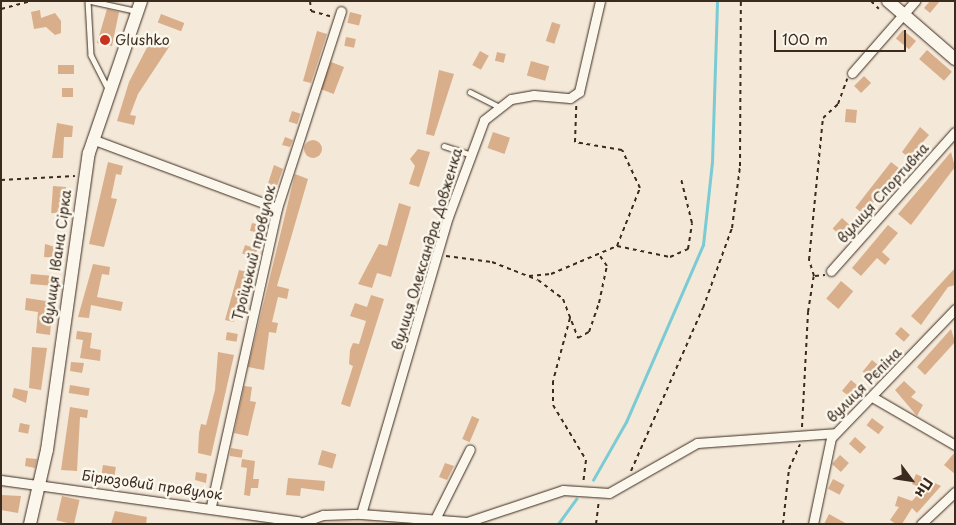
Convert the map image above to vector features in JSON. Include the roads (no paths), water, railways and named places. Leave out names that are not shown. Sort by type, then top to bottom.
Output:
[{"type":"street","points":[[497,106],[523,96],[570,98],[579,92],[600,1]]},
{"type":"street","points":[[888,1],[955,59]]},
{"type":"street","points":[[852,73],[915,1]]},
{"type":"street","name":"вулиця Івана Сірка","points":[[30,524],[40,483],[84,175],[92,139],[140,6]]},
{"type":"street","name":"Троїцький провулок","points":[[211,506],[277,208],[340,14]]},
{"type":"street","name":"вулиця Олександра Довженка","points":[[361,514],[469,154],[484,120],[497,106]]},
{"type":"street","name":"вулиця Спортивна","points":[[831,271],[955,132]]},
{"type":"street","points":[[92,139],[277,208]]},
{"type":"street","name":"вулиця Рєпіна","points":[[813,524],[823,464],[835,433],[874,398],[955,309]]},
{"type":"street","points":[[874,398],[955,446]]},
{"type":"street","points":[[298,523],[361,514],[434,521],[474,520],[547,494],[583,490],[598,493],[624,487],[697,443],[802,432],[835,433]]},
{"type":"street","points":[[434,521],[470,449]]},
{"type":"street","name":"Бірюзовий провулок","points":[[1,480],[40,483],[211,506],[298,523]]},
{"type":"street","points":[[921,524],[955,492]]},
{"type":"lane","points":[[109,90],[91,55],[89,1],[140,6]]},
{"type":"lane","points":[[470,92],[497,106]]},
{"type":"lane","points":[[444,146],[469,154]]},
{"type":"waterway","points":[[593,480],[626,422],[703,245],[712,162],[717,1]]},
{"type":"waterway","points":[[558,524],[576,499]]},
{"type":"place","name":"Glushko","points":[[105,40]]}]
